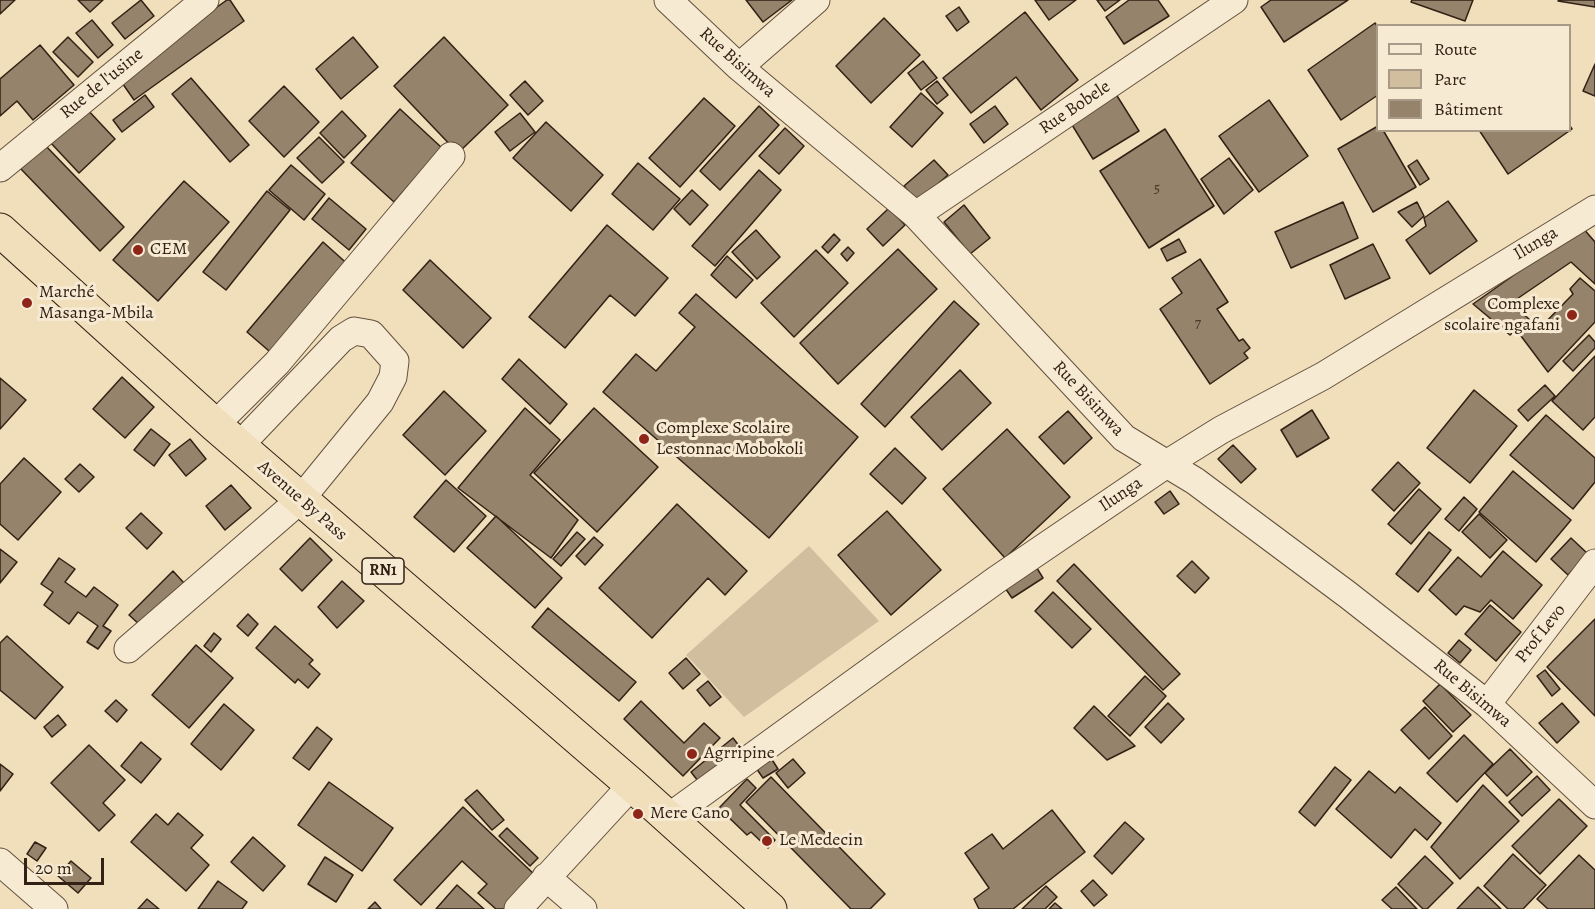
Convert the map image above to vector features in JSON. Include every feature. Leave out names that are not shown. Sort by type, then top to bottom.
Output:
[{"type":"highway","name":"Avenue By Pass","points":[[0,230],[300,500],[632,784],[770,909]]},
{"type":"street","name":"Rue de l'usine","points":[[0,168],[205,0]]},
{"type":"street","name":"Rue Bisimwa","points":[[668,0],[739,67],[916,215],[1124,438],[1168,463],[1348,595],[1487,704],[1595,805]]},
{"type":"street","points":[[739,67],[816,0]]},
{"type":"street","name":"Rue Bobele","points":[[916,215],[1234,0]]},
{"type":"street","points":[[227,435],[277,363],[451,156]]},
{"type":"street","name":"Ilunga","points":[[669,817],[996,580],[1168,463],[1221,430],[1323,376],[1595,209]]},
{"type":"street","points":[[128,649],[300,500],[380,402],[393,377],[395,361],[371,334],[354,331],[341,339],[227,435]]},
{"type":"street","name":"Prof Levo","points":[[1487,704],[1595,563]]},
{"type":"street","points":[[518,909],[632,784]]},
{"type":"street","points":[[0,861],[54,909]]},
{"type":"street","points":[[546,877],[583,909]]},
{"type":"green space","points":[[809,546],[879,621],[744,717],[686,655]]},
{"type":"building","points":[[0,0],[15,0],[0,14]]},
{"type":"building","points":[[78,0],[103,0],[90,12]]},
{"type":"building","points":[[141,0],[154,16],[125,39],[112,23]]},
{"type":"building","points":[[230,0],[244,21],[134,100],[118,77]]},
{"type":"building","points":[[746,0],[792,0],[763,22]]},
{"type":"building","points":[[1035,0],[1076,0],[1049,20]]},
{"type":"building","points":[[1097,0],[1120,0],[1105,11]]},
{"type":"building","points":[[1129,0],[1158,0],[1169,16],[1124,44],[1106,17]]},
{"type":"building","points":[[1271,0],[1348,0],[1284,42],[1261,7]]},
{"type":"building","points":[[1412,0],[1473,0],[1465,21],[1411,2]]},
{"type":"building","points":[[1559,0],[1595,0],[1595,7],[1558,1]]},
{"type":"building","points":[[959,7],[969,22],[957,31],[946,16]]},
{"type":"building","points":[[1025,12],[1078,80],[1041,110],[1016,77],[971,113],[943,78]]},
{"type":"building","points":[[884,18],[920,55],[871,103],[836,66]]},
{"type":"building","points":[[92,20],[113,45],[98,58],[76,33]]},
{"type":"building","points":[[1376,24],[1376,96],[1341,120],[1308,70]]},
{"type":"building","points":[[68,37],[93,62],[78,77],[53,52]]},
{"type":"building","points":[[353,37],[378,67],[341,99],[316,69]]},
{"type":"building","points":[[444,37],[508,105],[458,153],[394,86]]},
{"type":"building","points":[[40,45],[74,85],[33,120],[17,101],[0,116],[0,79]]},
{"type":"building","points":[[923,61],[937,78],[921,90],[908,73]]},
{"type":"building","points":[[1595,64],[1595,96],[1583,91]]},
{"type":"building","points":[[191,78],[249,145],[230,162],[172,94]]},
{"type":"building","points":[[525,81],[543,101],[528,115],[510,95]]},
{"type":"building","points":[[937,81],[948,95],[937,104],[926,90]]},
{"type":"building","points":[[284,86],[319,122],[284,157],[249,121]]},
{"type":"building","points":[[1114,91],[1139,131],[1093,159],[1069,120]]},
{"type":"building","points":[[921,93],[943,113],[912,147],[890,127]]},
{"type":"building","points":[[145,95],[154,107],[122,132],[113,120]]},
{"type":"building","points":[[704,98],[735,126],[680,187],[649,158]]},
{"type":"building","points":[[1269,100],[1308,156],[1259,192],[1219,136]]},
{"type":"building","points":[[759,106],[779,125],[720,190],[700,171]]},
{"type":"building","points":[[995,106],[1008,124],[984,143],[970,124]]},
{"type":"building","points":[[85,107],[115,139],[79,173],[49,141]]},
{"type":"building","points":[[400,109],[442,148],[394,202],[351,163]]},
{"type":"building","points":[[342,111],[366,136],[344,158],[320,133]]},
{"type":"building","points":[[520,113],[535,132],[510,151],[495,132]]},
{"type":"building","points":[[546,122],[603,175],[571,211],[513,158]]},
{"type":"building","points":[[1376,127],[1376,132],[1384,132],[1416,187],[1373,212],[1338,149]]},
{"type":"building","points":[[785,128],[804,146],[779,174],[759,156]]},
{"type":"building","points":[[1165,129],[1214,206],[1149,248],[1100,171]]},
{"type":"building","points":[[1480,132],[1568,132],[1508,174]]},
{"type":"building","points":[[319,137],[344,162],[322,183],[297,158]]},
{"type":"building","points":[[43,143],[124,227],[100,251],[19,167]]},
{"type":"building","points":[[1229,158],[1253,190],[1224,214],[1201,179]]},
{"type":"building","points":[[934,160],[948,175],[917,202],[904,186]]},
{"type":"building","points":[[1417,160],[1429,179],[1420,185],[1408,166]]},
{"type":"building","points":[[638,163],[680,199],[653,230],[612,194]]},
{"type":"building","points":[[291,165],[325,194],[304,220],[269,190]]},
{"type":"building","points":[[759,170],[781,190],[715,266],[692,246]]},
{"type":"building","points":[[184,181],[229,222],[158,301],[113,260]]},
{"type":"building","points":[[692,190],[708,205],[690,225],[674,209]]},
{"type":"building","points":[[267,191],[290,210],[226,290],[203,272]]},
{"type":"building","points":[[329,198],[366,229],[349,250],[312,219]]},
{"type":"building","points":[[1448,201],[1477,241],[1430,274],[1406,240],[1426,226],[1424,218]]},
{"type":"building","points":[[1343,202],[1358,238],[1291,268],[1275,232]]},
{"type":"building","points":[[1417,202],[1424,216],[1412,227],[1398,212]]},
{"type":"building","points":[[964,205],[990,238],[970,254],[944,222]]},
{"type":"building","points":[[889,208],[905,225],[883,246],[867,229]]},
{"type":"building","points":[[607,225],[668,278],[635,316],[610,295],[565,348],[529,317]]},
{"type":"building","points":[[1582,227],[1595,242],[1595,284],[1571,262],[1511,303],[1529,319],[1510,335],[1473,304]]},
{"type":"building","points":[[756,230],[780,257],[757,279],[732,252]]},
{"type":"building","points":[[834,234],[840,240],[828,253],[822,247]]},
{"type":"building","points":[[1179,239],[1186,252],[1167,261],[1161,249]]},
{"type":"building","points":[[323,242],[352,268],[276,357],[247,332]]},
{"type":"building","points":[[1373,244],[1390,278],[1345,299],[1330,265]]},
{"type":"building","points":[[848,247],[854,253],[847,261],[841,254]]},
{"type":"building","points":[[898,249],[937,289],[838,384],[800,343]]},
{"type":"building","points":[[816,250],[848,283],[794,337],[761,303]]},
{"type":"building","points":[[727,256],[753,280],[736,298],[711,275]]},
{"type":"building","points":[[1200,259],[1228,302],[1217,309],[1239,341],[1243,339],[1250,348],[1244,353],[1248,358],[1210,384],[1160,309],[1182,293],[1172,278]]},
{"type":"building","points":[[430,260],[491,318],[463,348],[403,290]]},
{"type":"building","points":[[1580,278],[1595,291],[1595,322],[1548,372],[1521,336],[1532,325],[1538,330],[1573,294],[1570,289]]},
{"type":"building","points":[[696,294],[858,437],[769,538],[603,392],[636,354],[656,371],[695,327],[679,313]]},
{"type":"building","points":[[954,301],[979,324],[885,427],[861,404]]},
{"type":"building","points":[[1589,335],[1595,342],[1595,348],[1573,371],[1563,361]]},
{"type":"building","points":[[1595,356],[1595,417],[1583,430],[1552,401]]},
{"type":"building","points":[[519,359],[567,404],[550,424],[502,379]]},
{"type":"building","points":[[960,370],[991,403],[942,450],[911,417]]},
{"type":"building","points":[[122,377],[154,407],[125,438],[93,409]]},
{"type":"building","points":[[0,378],[26,400],[0,429]]},
{"type":"building","points":[[1545,385],[1555,396],[1528,421],[1518,410]]},
{"type":"building","points":[[1474,390],[1517,426],[1470,483],[1427,448]]},
{"type":"building","points":[[444,391],[486,431],[445,475],[403,435]]},
{"type":"building","points":[[525,408],[560,440],[530,475],[578,520],[551,558],[458,488]]},
{"type":"building","points":[[594,408],[658,467],[597,532],[534,473]]},
{"type":"building","points":[[1312,410],[1329,438],[1297,457],[1281,430]]},
{"type":"building","points":[[1068,411],[1092,438],[1064,464],[1039,437]]},
{"type":"building","points":[[1546,415],[1595,458],[1595,482],[1573,509],[1510,455]]},
{"type":"building","points":[[151,429],[170,444],[154,466],[134,450]]},
{"type":"building","points":[[1007,429],[1070,497],[1005,558],[943,489]]},
{"type":"building","points":[[190,439],[206,459],[186,476],[169,455]]},
{"type":"building","points":[[1233,445],[1256,469],[1241,483],[1218,459]]},
{"type":"building","points":[[895,448],[926,478],[902,504],[870,474]]},
{"type":"building","points":[[24,458],[61,492],[18,540],[0,524],[0,484]]},
{"type":"building","points":[[1398,462],[1420,483],[1394,511],[1372,490]]},
{"type":"building","points":[[80,464],[94,477],[79,492],[65,479]]},
{"type":"building","points":[[1513,471],[1571,520],[1536,562],[1479,512]]},
{"type":"building","points":[[446,480],[486,516],[454,552],[414,517]]},
{"type":"building","points":[[231,485],[251,508],[225,530],[206,506]]},
{"type":"building","points":[[1419,489],[1441,509],[1411,544],[1388,524]]},
{"type":"building","points":[[1170,491],[1179,504],[1164,514],[1155,502]]},
{"type":"building","points":[[1464,497],[1477,509],[1459,531],[1445,519]]},
{"type":"building","points":[[677,504],[747,571],[725,595],[708,578],[652,638],[599,588]]},
{"type":"building","points":[[887,511],[941,570],[891,615],[838,555]]},
{"type":"building","points":[[141,513],[162,533],[147,549],[126,528]]},
{"type":"building","points":[[1479,514],[1507,540],[1490,558],[1462,532]]},
{"type":"building","points":[[496,516],[562,578],[535,608],[467,548]]},
{"type":"building","points":[[577,532],[585,539],[561,566],[553,559]]},
{"type":"building","points":[[1429,532],[1451,550],[1418,592],[1396,574]]},
{"type":"building","points":[[594,537],[603,545],[585,565],[576,556]]},
{"type":"building","points":[[310,538],[332,560],[302,591],[280,569]]},
{"type":"building","points":[[1571,538],[1588,554],[1568,575],[1551,559]]},
{"type":"building","points":[[0,549],[17,562],[0,583]]},
{"type":"building","points":[[1503,551],[1542,585],[1513,619],[1491,600],[1480,612],[1464,606],[1456,615],[1429,590],[1458,557],[1481,577]]},
{"type":"building","points":[[59,558],[75,569],[65,582],[86,597],[94,587],[118,605],[103,626],[111,631],[98,649],[87,642],[98,626],[78,612],[69,624],[44,605],[53,592],[41,584]]},
{"type":"building","points":[[1192,561],[1209,578],[1195,593],[1177,576]]},
{"type":"building","points":[[1074,564],[1180,674],[1163,690],[1057,581]]},
{"type":"building","points":[[1035,565],[1043,578],[1012,598],[1003,585]]},
{"type":"building","points":[[173,571],[184,583],[140,625],[129,615]]},
{"type":"building","points":[[342,581],[364,601],[337,628],[318,607]]},
{"type":"building","points":[[1053,592],[1091,629],[1072,648],[1035,611]]},
{"type":"building","points":[[1490,605],[1521,632],[1496,661],[1465,634]]},
{"type":"building","points":[[548,608],[636,682],[619,701],[532,627]]},
{"type":"building","points":[[248,614],[258,624],[248,636],[237,626]]},
{"type":"building","points":[[1595,619],[1595,716],[1547,667]]},
{"type":"building","points":[[275,626],[313,660],[309,664],[320,674],[308,688],[298,679],[295,683],[256,648]]},
{"type":"building","points":[[214,633],[221,639],[211,652],[204,646]]},
{"type":"building","points":[[7,636],[63,687],[35,719],[0,690],[0,643]]},
{"type":"building","points":[[1459,640],[1471,650],[1460,663],[1448,653]]},
{"type":"building","points":[[196,645],[233,678],[189,728],[152,695]]},
{"type":"building","points":[[686,658],[700,674],[683,689],[669,673]]},
{"type":"building","points":[[1545,670],[1560,689],[1552,696],[1537,676]]},
{"type":"building","points":[[1145,676],[1166,696],[1130,736],[1108,716]]},
{"type":"building","points":[[708,681],[721,697],[710,706],[697,690]]},
{"type":"building","points":[[1440,684],[1471,715],[1453,732],[1423,701]]},
{"type":"building","points":[[116,700],[127,710],[117,722],[105,711]]},
{"type":"building","points":[[641,701],[684,743],[704,723],[720,738],[683,776],[624,719]]},
{"type":"building","points":[[1168,703],[1184,719],[1161,743],[1145,727]]},
{"type":"building","points":[[1562,703],[1579,722],[1557,743],[1539,723]]},
{"type":"building","points":[[224,704],[254,730],[221,770],[191,744]]},
{"type":"building","points":[[1094,706],[1135,746],[1107,760],[1074,728]]},
{"type":"building","points":[[1425,707],[1452,736],[1429,759],[1401,730]]},
{"type":"building","points":[[58,715],[66,725],[52,737],[44,727]]},
{"type":"building","points":[[317,727],[332,739],[309,770],[293,758]]},
{"type":"building","points":[[1464,735],[1493,764],[1457,802],[1427,773]]},
{"type":"building","points":[[733,738],[740,747],[698,781],[691,772]]},
{"type":"building","points":[[141,742],[161,759],[141,783],[121,766]]},
{"type":"building","points":[[89,745],[125,780],[103,803],[115,815],[99,831],[51,783]]},
{"type":"building","points":[[1510,749],[1532,772],[1507,796],[1485,773]]},
{"type":"building","points":[[771,758],[778,769],[763,778],[756,768]]},
{"type":"building","points":[[793,759],[805,773],[788,788],[776,773]]},
{"type":"building","points":[[0,764],[13,774],[0,791]]},
{"type":"building","points":[[1335,767],[1351,780],[1315,826],[1299,812]]},
{"type":"building","points":[[1369,771],[1395,793],[1400,787],[1441,823],[1427,840],[1415,829],[1391,858],[1336,809]]},
{"type":"building","points":[[1537,776],[1550,790],[1522,816],[1509,802]]},
{"type":"building","points":[[771,777],[885,894],[870,909],[851,909],[746,802]]},
{"type":"building","points":[[747,779],[756,788],[740,805],[775,840],[768,848],[751,832],[747,835],[719,808]]},
{"type":"building","points":[[329,782],[393,828],[362,871],[298,825]]},
{"type":"building","points":[[1483,785],[1519,821],[1460,879],[1431,847]]},
{"type":"building","points":[[477,790],[504,820],[492,830],[465,800]]},
{"type":"building","points":[[1559,799],[1587,826],[1540,874],[1512,846]]},
{"type":"building","points":[[463,807],[536,876],[505,909],[496,909],[478,893],[487,884],[462,861],[421,905],[394,880]]},
{"type":"building","points":[[1052,810],[1085,852],[1013,909],[979,909],[974,899],[989,888],[965,853],[992,834],[1003,849]]},
{"type":"building","points":[[178,813],[203,835],[191,848],[209,865],[186,891],[131,842],[156,814],[168,825]]},
{"type":"building","points":[[1125,822],[1144,839],[1112,874],[1094,856]]},
{"type":"building","points":[[507,828],[538,858],[530,866],[499,836]]},
{"type":"building","points":[[253,837],[285,866],[263,891],[231,862]]},
{"type":"building","points":[[35,842],[46,848],[37,861],[27,854]]},
{"type":"building","points":[[1513,854],[1546,885],[1523,909],[1508,909],[1484,886]]},
{"type":"building","points":[[1579,855],[1595,870],[1595,909],[1548,909],[1537,899]]},
{"type":"building","points":[[1425,856],[1453,883],[1427,909],[1423,909],[1398,884]]},
{"type":"building","points":[[325,857],[353,875],[336,902],[308,884]]},
{"type":"building","points":[[71,861],[91,878],[78,893],[58,876]]},
{"type":"building","points":[[1093,880],[1107,895],[1094,906],[1081,891]]},
{"type":"building","points":[[218,881],[247,902],[242,909],[198,909]]},
{"type":"building","points":[[457,885],[484,909],[436,909]]},
{"type":"building","points":[[1046,886],[1057,897],[1045,909],[1022,909]]},
{"type":"building","points":[[1396,887],[1417,909],[1392,909],[1382,900]]},
{"type":"building","points":[[1478,887],[1501,909],[1457,909]]},
{"type":"building","points":[[147,899],[159,909],[138,909]]},
{"type":"building","points":[[375,902],[381,909],[368,909]]},
{"type":"building","points":[[1055,903],[1062,909],[1049,909]]},
{"type":"place","name":"CEM","points":[[138,250]]},
{"type":"place","name":"Marché Masanga-Mbila","points":[[27,303]]},
{"type":"place","name":"Complexe scolaire ngafani","points":[[1572,315]]},
{"type":"place","name":"Complexe Scolaire Lestonnac Mobokoli","points":[[644,439]]},
{"type":"place","name":"Agrripine","points":[[692,754]]},
{"type":"place","name":"Mere Cano","points":[[638,814]]},
{"type":"place","name":"Le Medecin","points":[[767,841]]}]
